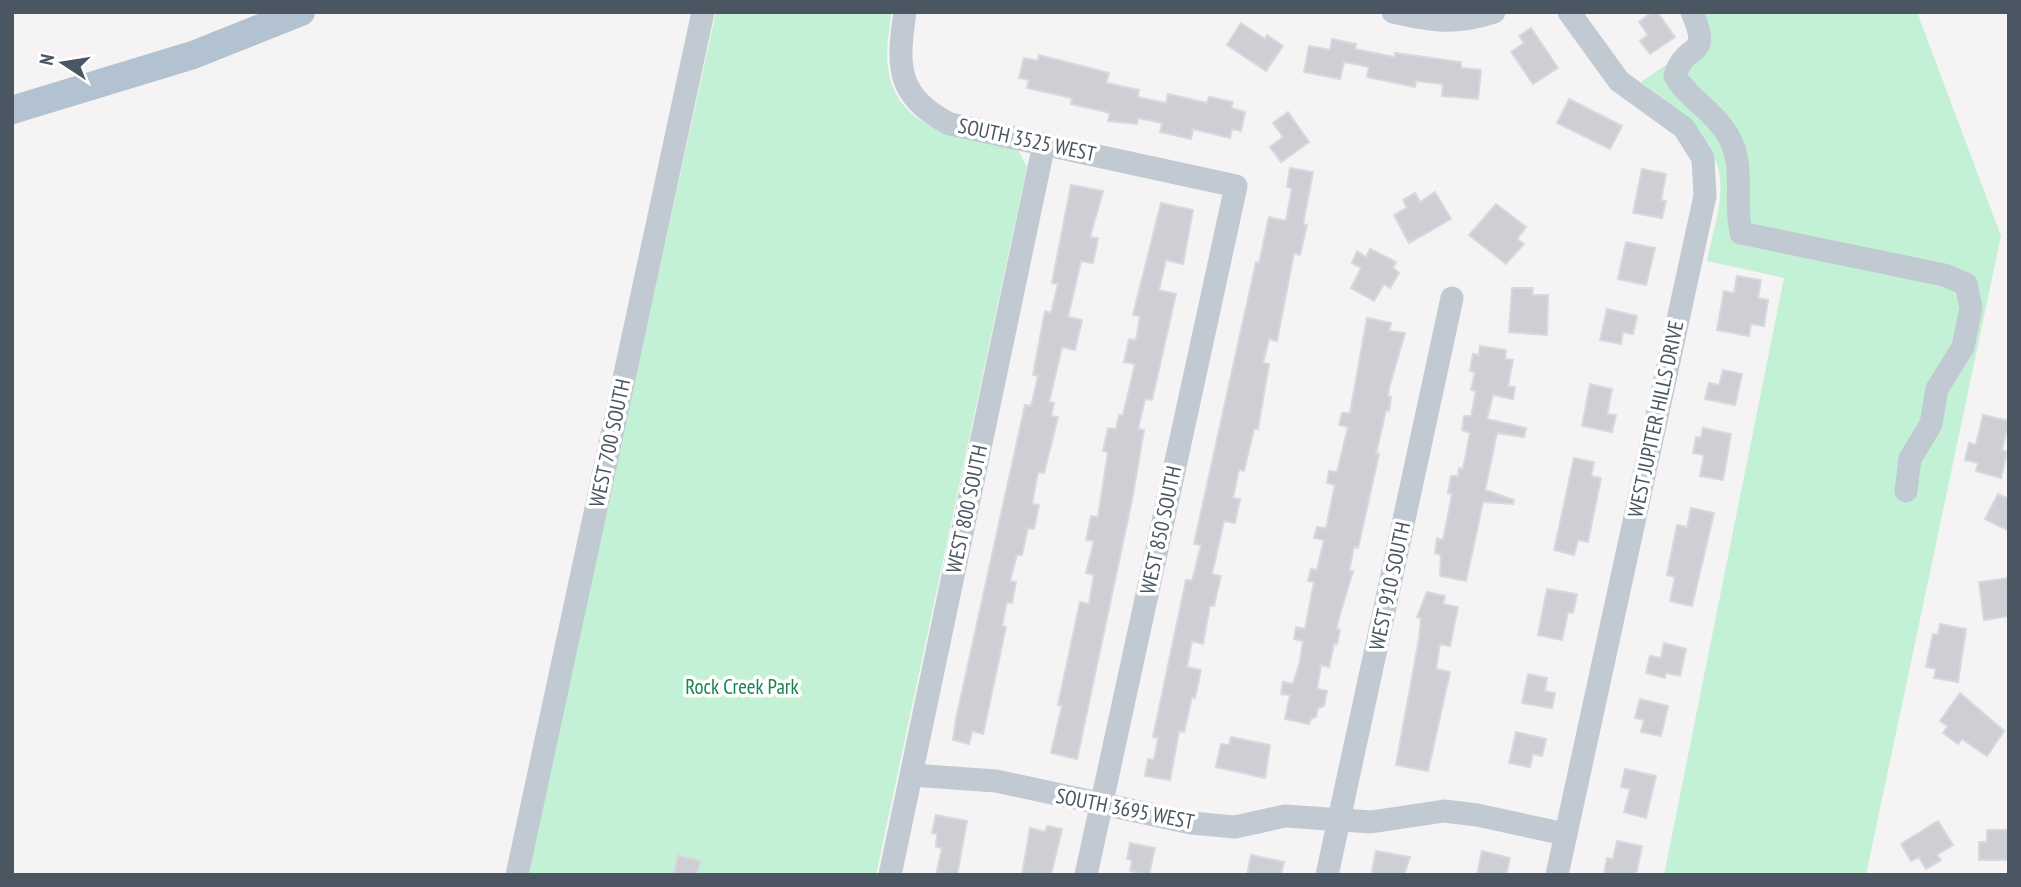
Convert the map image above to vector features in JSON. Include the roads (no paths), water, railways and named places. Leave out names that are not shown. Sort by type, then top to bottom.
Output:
[{"type":"main road","points":[[12,110],[193,55],[301,12]]},
{"type":"street","name":"WEST 700 SOUTH","points":[[517,875],[703,12]]},
{"type":"street","name":"SOUTH 3525 WEST","points":[[905,12],[900,48],[902,76],[911,96],[929,113],[950,124],[1236,186]]},
{"type":"street","points":[[1393,12],[1437,22],[1466,21],[1494,12]]},
{"type":"street","name":"WEST JUPITER HILLS DRIVE","points":[[1557,875],[1705,196],[1703,158],[1684,128],[1619,80],[1569,12]]},
{"type":"street","points":[[1692,12],[1702,36],[1699,46],[1678,65],[1675,76],[1681,88],[1725,130],[1735,149],[1741,179],[1738,219],[1741,233],[1944,275],[1966,285],[1971,308],[1963,347],[1937,389],[1930,424],[1910,459],[1906,491]]},
{"type":"street","name":"WEST 800 SOUTH","points":[[890,875],[1044,144]]},
{"type":"street","name":"WEST 850 SOUTH","points":[[1086,875],[1236,186]]},
{"type":"street","name":"WEST 910 SOUTH","points":[[1327,875],[1452,298]]},
{"type":"street","name":"SOUTH 3695 WEST","points":[[912,775],[996,781],[1101,806],[1191,823],[1235,827],[1285,816],[1371,822],[1444,811],[1477,814],[1565,834]]},
{"type":"park label","name":"Rock Creek Park","points":[[742,687]]}]
